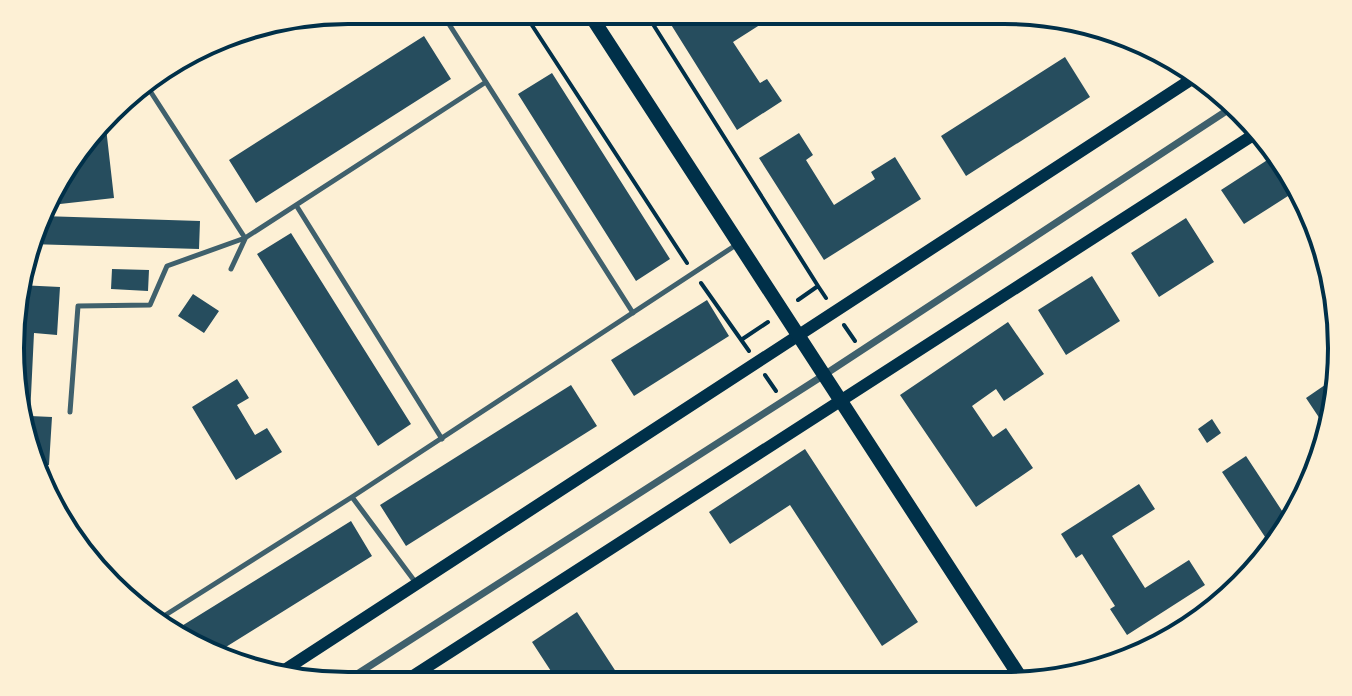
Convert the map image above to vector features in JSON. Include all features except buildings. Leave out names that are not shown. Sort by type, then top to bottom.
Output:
[{"type":"main road","points":[[596,24],[1016,671]]},
{"type":"main road","points":[[290,667],[1188,82]]},
{"type":"main road","points":[[419,672],[1250,137]]},
{"type":"street","points":[[360,672],[824,375],[1226,112]]},
{"type":"lane","points":[[449,24],[633,313]]},
{"type":"lane","points":[[70,412],[78,306],[150,305],[167,266],[245,238],[486,82]]},
{"type":"lane","points":[[150,91],[245,238]]},
{"type":"lane","points":[[296,205],[442,439]]},
{"type":"lane","points":[[231,269],[245,238]]},
{"type":"lane","points":[[165,615],[442,439],[738,244]]},
{"type":"lane","points":[[352,497],[417,584]]},
{"type":"path","points":[[531,24],[741,340]]},
{"type":"path","points":[[653,24],[818,286]]}]
